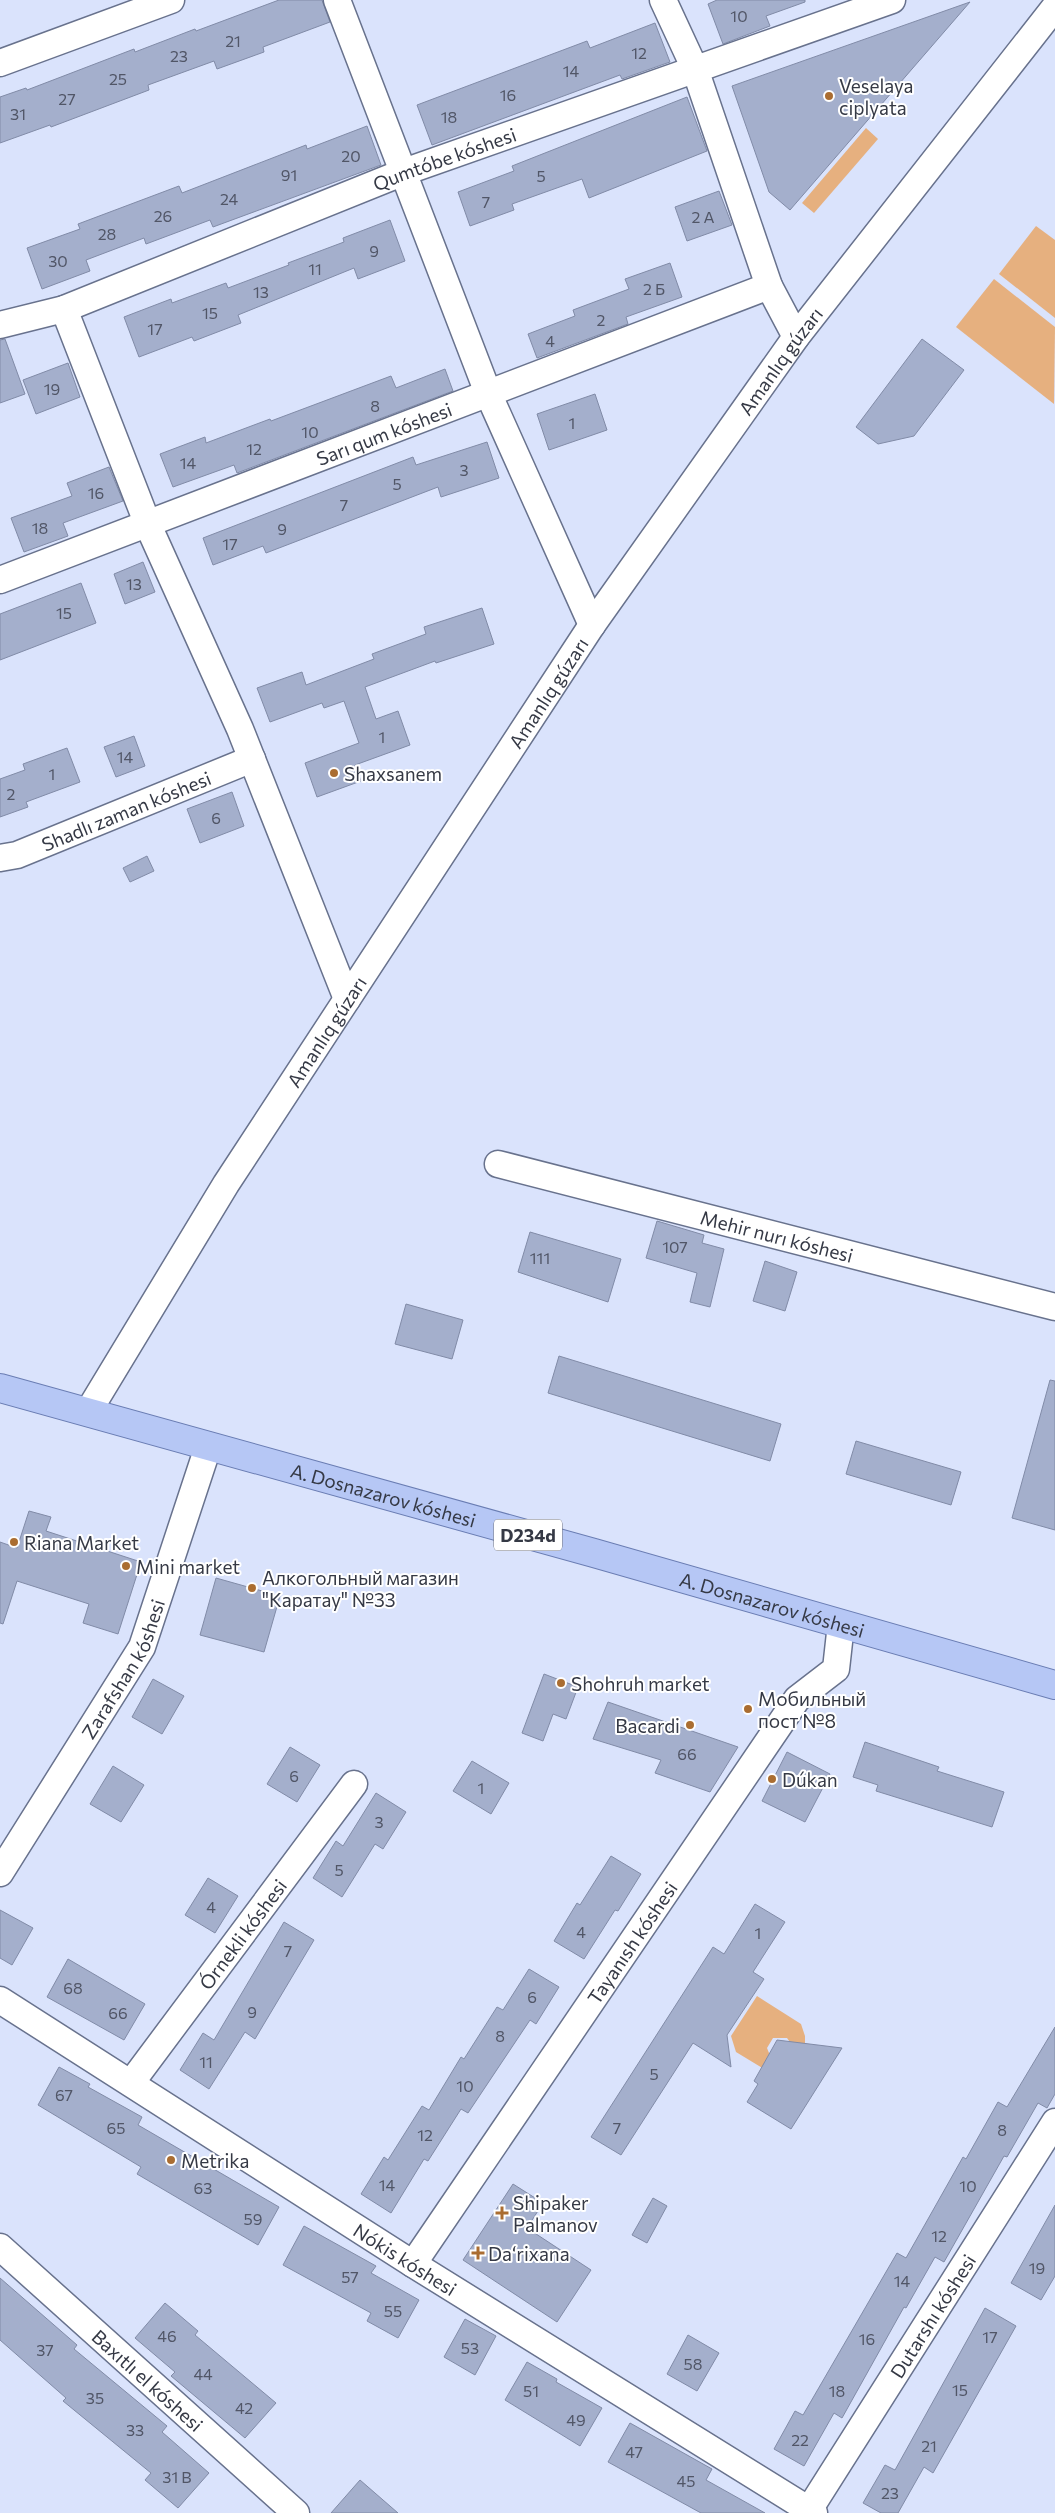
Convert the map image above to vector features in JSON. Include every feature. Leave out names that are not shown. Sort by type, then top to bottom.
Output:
[{"type":"main road","name":"A. Dosnazarov kóshesi","points":[[0,1388],[1055,1685]]},
{"type":"street","points":[[5,55],[171,0]]},
{"type":"street","points":[[337,0],[488,393],[592,625]]},
{"type":"street","points":[[663,0],[694,69],[769,286],[796,337]]},
{"type":"street","name":"Qumtóbe kóshesi","points":[[0,325],[64,309],[404,172],[892,0]]},
{"type":"street","name":"Amanlıq gúzarı","points":[[88,1412],[226,1184],[592,625],[796,337],[1055,7]]},
{"type":"street","name":"Sarı qum kóshesi","points":[[0,580],[769,286]]},
{"type":"street","points":[[64,309],[148,524],[252,759],[347,999]]},
{"type":"street","name":"Shadlı zaman kóshesi","points":[[0,858],[17,855],[252,759]]},
{"type":"street","name":"Mehir nurı kóshesi","points":[[498,1164],[1055,1307]]},
{"type":"street","name":"Zarafshan kóshesi","points":[[0,1873],[142,1647],[208,1448]]},
{"type":"street","name":"Tayanısh kóshesi","points":[[413,2264],[796,1699],[836,1669],[841,1624]]},
{"type":"street","name":"Órnekli kóshesi","points":[[131,2083],[354,1784]]},
{"type":"street","name":"Nókis kóshesi","points":[[0,2000],[413,2264],[812,2511]]},
{"type":"street","name":"Dutarshı kóshesi","points":[[812,2511],[1055,2122]]},
{"type":"street","name":"Baxıtlı el kóshesi","points":[[0,2247],[296,2513]]},
{"type":"shaded area","points":[[866,128],[878,139],[814,213],[802,203]]},
{"type":"shaded area","points":[[1036,226],[1055,240],[1055,318],[999,274]]},
{"type":"shaded area","points":[[994,279],[1055,327],[1054,404],[956,327]]},
{"type":"shaded area","points":[[757,1996],[801,2024],[805,2036],[805,2055],[795,2049],[787,2038],[773,2038],[767,2048],[779,2078],[736,2052],[731,2036]]},
{"type":"building","points":[[279,0],[322,0],[330,22],[263,47],[264,52],[217,69],[214,61],[148,85],[149,90],[51,127],[50,125],[0,143],[0,97],[26,88],[27,90],[134,49],[135,52]]},
{"type":"building","points":[[717,0],[805,0],[805,2],[766,16],[770,26],[723,44],[708,4]]},
{"type":"building","points":[[970,2],[790,210],[769,192],[732,86]]},
{"type":"building","points":[[655,23],[670,62],[622,79],[620,75],[432,145],[417,105],[587,41],[590,48]]},
{"type":"building","points":[[687,97],[707,151],[589,198],[582,179],[512,204],[514,210],[470,226],[458,192],[514,171],[512,166]]},
{"type":"building","points":[[367,126],[381,165],[213,227],[210,220],[146,244],[144,238],[86,260],[90,271],[42,289],[27,248],[80,229],[78,224],[179,186],[182,193],[306,145],[307,149]]},
{"type":"building","points":[[719,191],[732,225],[687,241],[675,207]]},
{"type":"building","points":[[390,220],[405,261],[358,279],[354,268],[238,315],[241,323],[194,341],[192,337],[139,357],[124,317],[171,299],[172,303],[226,283],[228,288],[344,242],[343,238]]},
{"type":"building","points":[[670,263],[682,297],[626,317],[628,324],[537,358],[528,334],[575,316],[573,310],[629,289],[625,279]]},
{"type":"building","points":[[5,339],[25,394],[0,403],[0,340]]},
{"type":"building","points":[[922,339],[964,370],[914,436],[878,444],[856,427]]},
{"type":"building","points":[[68,363],[80,397],[36,414],[23,380]]},
{"type":"building","points":[[445,369],[453,391],[237,473],[234,465],[173,487],[160,454],[205,437],[206,443],[391,376],[396,388]]},
{"type":"building","points":[[595,394],[607,430],[549,450],[537,414]]},
{"type":"building","points":[[487,442],[499,478],[441,497],[438,487],[266,553],[263,546],[213,565],[203,538],[413,457],[416,465]]},
{"type":"building","points":[[109,467],[123,501],[63,523],[68,536],[24,552],[11,518],[72,496],[67,483]]},
{"type":"building","points":[[143,562],[155,592],[125,604],[114,574]]},
{"type":"building","points":[[81,583],[96,623],[0,660],[0,614]]},
{"type":"building","points":[[482,608],[494,644],[436,663],[435,661],[365,687],[376,719],[398,711],[410,745],[355,765],[361,781],[317,797],[305,763],[359,743],[344,701],[324,708],[322,703],[270,722],[257,688],[302,672],[306,685],[374,659],[372,654],[426,634],[424,627]]},
{"type":"building","points":[[134,736],[145,766],[116,777],[104,747]]},
{"type":"building","points":[[67,748],[80,782],[26,802],[28,807],[0,817],[0,779],[25,770],[23,764]]},
{"type":"building","points":[[232,792],[244,826],[200,843],[187,809]]},
{"type":"building","points":[[147,856],[154,871],[130,882],[123,868]]},
{"type":"building","points":[[657,1221],[704,1235],[702,1243],[724,1249],[710,1307],[690,1302],[697,1273],[646,1258]]},
{"type":"building","points":[[530,1232],[621,1259],[608,1302],[518,1272]]},
{"type":"building","points":[[765,1261],[797,1272],[785,1311],[753,1301]]},
{"type":"building","points":[[406,1304],[463,1320],[452,1359],[395,1344]]},
{"type":"building","points":[[559,1356],[781,1424],[770,1461],[548,1393]]},
{"type":"building","points":[[1050,1380],[1055,1381],[1055,1530],[1012,1518]]},
{"type":"building","points":[[856,1441],[961,1472],[951,1505],[846,1474]]},
{"type":"building","points":[[29,1511],[51,1517],[46,1531],[141,1562],[118,1634],[83,1623],[89,1604],[17,1581],[3,1624],[0,1623],[0,1542],[17,1548]]},
{"type":"building","points":[[216,1578],[280,1596],[264,1652],[200,1635]]},
{"type":"building","points":[[544,1674],[578,1687],[566,1719],[553,1714],[543,1741],[522,1733]]},
{"type":"building","points":[[153,1679],[184,1696],[162,1734],[132,1717]]},
{"type":"building","points":[[608,1702],[738,1747],[710,1792],[655,1773],[661,1760],[593,1739]]},
{"type":"building","points":[[865,1742],[939,1767],[937,1771],[1004,1792],[992,1827],[876,1791],[878,1785],[853,1777]]},
{"type":"building","points":[[290,1747],[320,1765],[297,1802],[267,1784]]},
{"type":"building","points":[[787,1752],[830,1774],[805,1822],[762,1801]]},
{"type":"building","points":[[472,1761],[509,1783],[491,1814],[453,1791]]},
{"type":"building","points":[[113,1766],[144,1785],[121,1822],[90,1804]]},
{"type":"building","points":[[376,1793],[406,1812],[383,1849],[375,1844],[342,1897],[313,1878],[336,1841],[343,1846]]},
{"type":"building","points":[[611,1856],[641,1874],[618,1911],[615,1910],[584,1959],[554,1941],[577,1903],[580,1905]]},
{"type":"building","points":[[208,1878],[238,1896],[215,1933],[185,1915]]},
{"type":"building","points":[[755,1904],[785,1922],[753,1972],[764,1979],[727,2035],[731,2067],[693,2043],[621,2155],[591,2137],[713,1947],[724,1954]]},
{"type":"building","points":[[0,1910],[33,1928],[12,1965],[0,1958]]},
{"type":"building","points":[[284,1922],[314,1940],[255,2039],[245,2032],[209,2089],[180,2070],[203,2033],[214,2040]]},
{"type":"building","points":[[68,1959],[145,2004],[124,2040],[47,1997]]},
{"type":"building","points":[[529,1969],[559,1987],[536,2024],[530,2020],[468,2113],[461,2109],[428,2161],[424,2159],[391,2213],[361,2194],[384,2157],[388,2160],[422,2106],[429,2110],[461,2057],[464,2059],[497,2007],[503,2010]]},
{"type":"building","points":[[1055,2027],[1055,2094],[1047,2108],[1038,2103],[1007,2157],[1004,2156],[944,2262],[935,2257],[906,2308],[904,2307],[842,2418],[834,2413],[804,2466],[774,2449],[795,2411],[803,2415],[897,2253],[906,2258],[963,2157],[966,2159],[998,2102],[1007,2107]]},
{"type":"building","points":[[777,2040],[842,2048],[791,2129],[747,2102],[758,2084],[754,2081]]},
{"type":"building","points":[[59,2067],[90,2084],[88,2087],[142,2117],[138,2125],[279,2207],[258,2245],[137,2174],[141,2167],[38,2105]]},
{"type":"building","points":[[513,2184],[543,2203],[527,2228],[591,2270],[557,2322],[463,2260]]},
{"type":"building","points":[[653,2198],[667,2206],[647,2243],[632,2235]]},
{"type":"building","points":[[1055,2205],[1055,2276],[1041,2300],[1011,2283]]},
{"type":"building","points":[[304,2226],[376,2266],[371,2273],[419,2300],[398,2338],[367,2321],[371,2313],[283,2265]]},
{"type":"building","points":[[0,2278],[77,2345],[74,2349],[167,2426],[162,2432],[209,2473],[178,2508],[145,2480],[151,2473],[63,2401],[66,2398],[0,2340]]},
{"type":"building","points":[[165,2303],[198,2331],[195,2335],[276,2403],[245,2438],[171,2376],[175,2372],[135,2338]]},
{"type":"building","points":[[985,2308],[1016,2326],[933,2473],[924,2467],[898,2513],[881,2513],[863,2503],[885,2465],[895,2470]]},
{"type":"building","points":[[465,2319],[496,2336],[475,2375],[444,2357]]},
{"type":"building","points":[[688,2335],[719,2353],[697,2391],[667,2374]]},
{"type":"building","points":[[527,2362],[557,2379],[556,2382],[602,2408],[580,2446],[505,2400]]},
{"type":"building","points":[[630,2423],[712,2469],[706,2480],[765,2513],[701,2513],[608,2462]]},
{"type":"building","points":[[360,2480],[398,2513],[331,2513]]},
{"type":"place","name":"Veselaya ciplyata","points":[[829,96]]},
{"type":"place","name":"Shaxsanem","points":[[334,773]]},
{"type":"place","name":"Riana Market","points":[[14,1542]]},
{"type":"place","name":"Mini market","points":[[126,1566]]},
{"type":"place","name":"Алкогольный магазин \"Каратау\" №33","points":[[252,1588]]},
{"type":"place","name":"Shohruh market","points":[[561,1683]]},
{"type":"place","name":"Мобильный пост №8","points":[[748,1709]]},
{"type":"place","name":"Bacardi","points":[[690,1725]]},
{"type":"place","name":"Dúkan","points":[[772,1779]]},
{"type":"place","name":"Metrika","points":[[171,2160]]},
{"type":"place","name":"Shipaker Palmanov","points":[[502,2213]]},
{"type":"place","name":"Daʻrixana","points":[[478,2253]]}]
